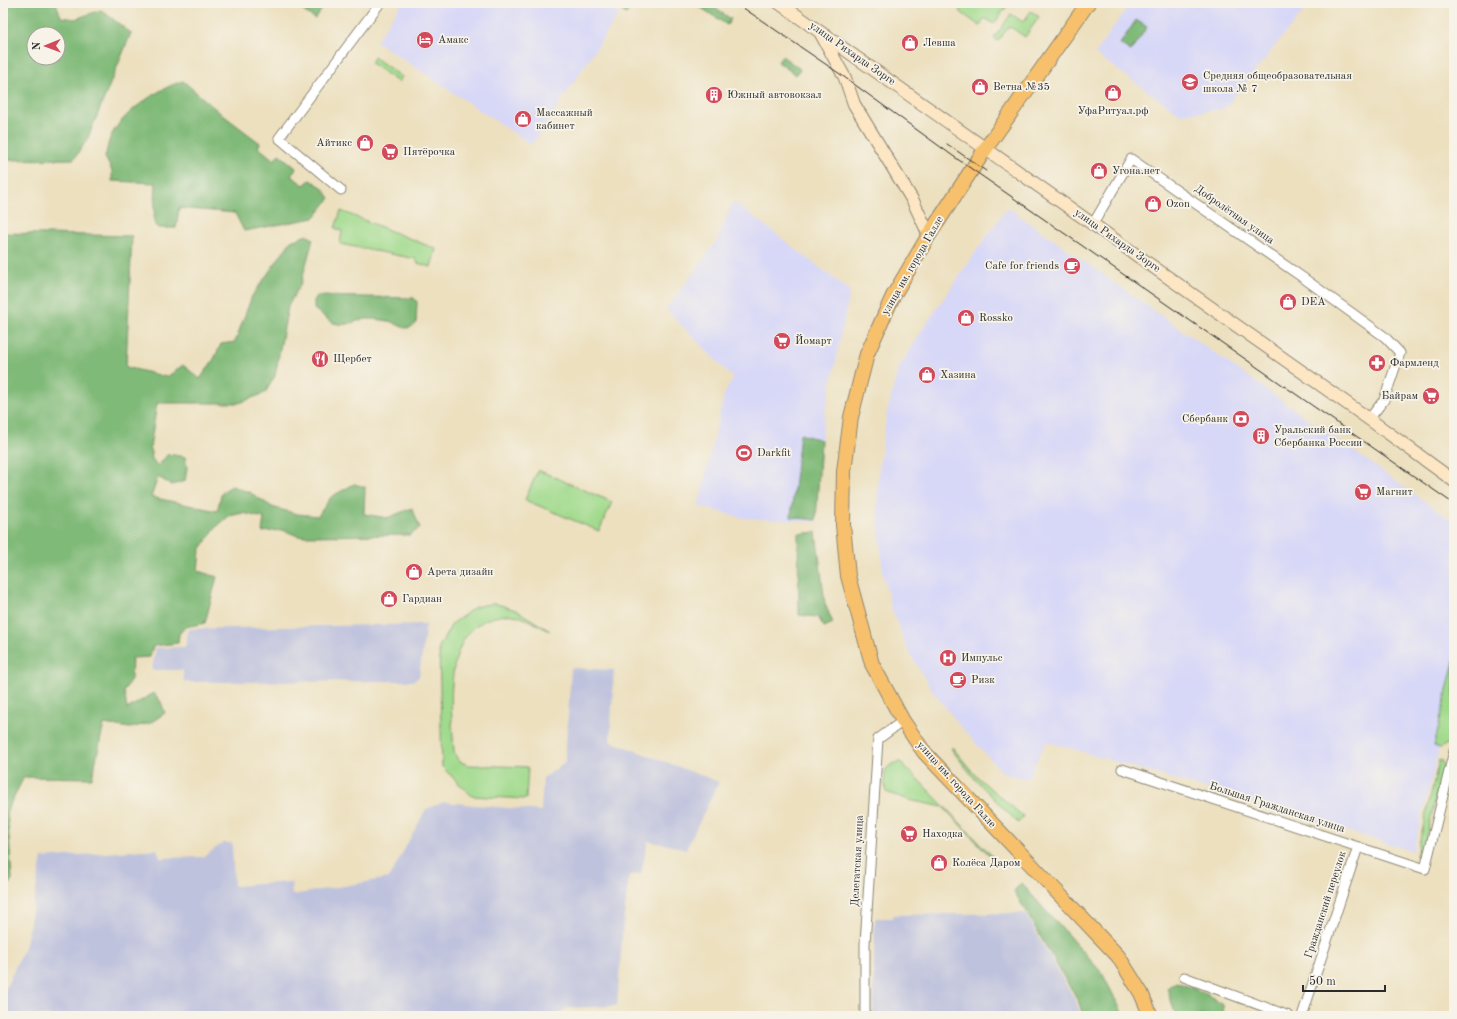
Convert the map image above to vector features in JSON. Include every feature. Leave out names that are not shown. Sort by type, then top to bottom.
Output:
[{"type":"main road","name":"улица Рихарда Зорге","points":[[779,3],[1369,419],[1454,481]]},
{"type":"main road","name":"улица им. города Галле","points":[[1088,3],[986,148],[928,234],[893,296],[866,354],[851,417],[844,471],[842,525],[848,576],[872,664],[903,721],[924,752],[1118,956],[1141,993],[1151,1016]]},
{"type":"main road","points":[[820,31],[846,78],[854,104],[913,201],[928,234]]},
{"type":"street","points":[[341,190],[279,138],[380,3]]},
{"type":"street","name":"Добролётная улица","points":[[1093,224],[1132,159],[1302,277],[1384,337],[1400,353],[1384,400],[1369,419]]},
{"type":"street","name":"Делегатская улица","points":[[865,1016],[865,944],[878,739],[903,721]]},
{"type":"street","name":"Большая Гражданская улица","points":[[1122,769],[1425,869],[1454,751]]},
{"type":"street","name":"Гражданский переулок","points":[[1302,1016],[1358,847]]},
{"type":"street","points":[[1184,977],[1289,1016]]},
{"type":"shaded area","points":[[402,3],[603,3],[619,14],[532,145],[376,41]]},
{"type":"shaded area","name":"Средняя общеобразовательная школа № 7","points":[[1130,3],[1310,3],[1224,109],[1180,114],[1095,54]]},
{"type":"shaded area","points":[[733,201],[850,291],[825,413],[821,440],[816,522],[743,518],[698,506],[724,395],[733,378],[666,309],[716,242]]},
{"type":"shaded area","points":[[1007,207],[1454,522],[1454,691],[1413,851],[1046,741],[1028,779],[1004,774],[962,728],[934,693],[908,651],[890,604],[883,574],[877,504],[879,467],[887,414],[898,369],[926,324]]},
{"type":"shaded area","points":[[426,624],[419,677],[413,681],[184,682],[183,670],[152,670],[156,648],[185,647],[189,629]]},
{"type":"shaded area","points":[[571,668],[614,670],[610,741],[719,782],[686,849],[648,841],[641,874],[629,875],[623,925],[617,1006],[567,1008],[556,1016],[3,1016],[3,994],[26,944],[42,858],[157,849],[160,858],[203,857],[223,843],[232,843],[234,886],[291,882],[292,895],[389,878],[426,809],[444,802],[541,811],[543,778],[565,763]]},
{"type":"shaded area","points":[[1025,913],[1077,1004],[1081,1016],[873,1016],[875,918],[892,918],[893,915]]},
{"type":"green space","points":[[3,3],[56,3],[61,17],[75,19],[101,10],[131,33],[87,140],[74,159],[3,160]]},
{"type":"green space","points":[[307,3],[326,3],[315,19],[302,10]]},
{"type":"green space","points":[[611,3],[634,3],[626,14]]},
{"type":"green space","points":[[694,3],[708,3],[731,19],[727,25]]},
{"type":"green space","points":[[965,3],[1009,3],[994,24],[985,18],[980,26],[959,11]]},
{"type":"green space","points":[[1031,11],[1039,17],[1025,37],[1009,26],[998,41],[994,38],[1011,14],[1023,22]]},
{"type":"green space","points":[[1136,20],[1147,27],[1131,51],[1120,44]]},
{"type":"green space","points":[[782,56],[800,69],[796,75],[778,62]]},
{"type":"green space","points":[[374,57],[402,77],[398,82],[371,63]]},
{"type":"green space","points":[[183,81],[219,112],[260,143],[258,147],[274,160],[279,154],[296,168],[291,176],[304,185],[310,180],[322,187],[330,198],[314,218],[244,231],[235,213],[179,208],[176,228],[158,228],[154,221],[156,183],[112,181],[112,171],[105,157],[110,138],[116,127],[142,102],[163,89]]},
{"type":"green space","points":[[341,211],[436,249],[431,267],[417,263],[416,259],[340,244],[342,231],[335,228]]},
{"type":"green space","points":[[3,233],[132,236],[126,367],[167,377],[183,365],[200,379],[214,359],[221,344],[235,342],[252,296],[291,241],[307,235],[313,239],[301,283],[288,306],[275,376],[265,393],[239,403],[157,403],[150,448],[152,459],[158,466],[168,454],[185,457],[187,468],[185,481],[172,485],[158,477],[151,497],[217,511],[222,492],[232,486],[251,493],[272,507],[297,514],[318,516],[331,497],[354,484],[365,487],[364,514],[387,518],[412,508],[420,528],[410,535],[298,536],[283,530],[262,532],[264,518],[243,513],[229,516],[215,528],[200,550],[198,571],[217,577],[205,623],[185,627],[179,634],[178,643],[153,646],[150,657],[132,658],[131,679],[124,691],[127,709],[154,693],[161,702],[165,713],[150,723],[130,728],[104,724],[92,778],[24,777],[7,810],[12,879],[3,895]]},
{"type":"green space","points":[[317,296],[414,298],[417,302],[416,324],[412,327],[405,328],[392,322],[370,319],[348,324],[334,323],[314,309],[314,301]]},
{"type":"green space","points":[[800,434],[821,440],[816,520],[791,517]]},
{"type":"green space","points":[[538,470],[612,502],[599,531],[525,500]]},
{"type":"green space","points":[[816,532],[825,604],[833,623],[824,627],[818,617],[799,615],[798,534]]},
{"type":"green space","points":[[494,603],[516,610],[550,631],[513,615],[499,616],[486,620],[472,630],[462,644],[456,660],[452,679],[451,699],[454,753],[459,761],[468,765],[528,767],[526,799],[472,796],[442,767],[439,647],[452,624],[475,607]]},
{"type":"green space","points":[[1454,661],[1454,720],[1449,743],[1440,748],[1434,746]]},
{"type":"green space","points":[[952,747],[976,776],[1024,817],[1018,823],[974,778],[952,750]]},
{"type":"green space","points":[[1439,760],[1442,761],[1443,766],[1423,852],[1419,856],[1416,856]]},
{"type":"green space","points":[[899,762],[902,763],[998,862],[997,863],[943,807],[909,800],[886,792],[884,781],[886,769],[892,764]]},
{"type":"green space","points":[[1021,883],[1102,973],[1124,1016],[1083,1016],[1079,1003],[1014,891]]},
{"type":"green space","points":[[1176,982],[1218,1001],[1223,1005],[1224,1016],[1176,1016],[1167,988]]},
{"type":"tram line","points":[[736,3],[840,74],[953,156],[1454,504]]},
{"type":"tram line","points":[[947,144],[986,171]]},
{"type":"place","name":"Амакс","points":[[425,40]]},
{"type":"place","name":"Левша","points":[[910,43]]},
{"type":"place","name":"Средняя общеобразовательная школа № 7","points":[[1190,82]]},
{"type":"place","name":"Ветна №35","points":[[980,87]]},
{"type":"place","name":"УфаРитуал.рф","points":[[1113,93]]},
{"type":"place","name":"Южный автовокзал","points":[[714,95]]},
{"type":"place","name":"Массажный кабинет","points":[[523,119]]},
{"type":"place","name":"Айтикс","points":[[365,143]]},
{"type":"place","name":"Пятёрочка","points":[[390,152]]},
{"type":"place","name":"Угона.нет","points":[[1099,171]]},
{"type":"place","name":"Ozon","points":[[1153,204]]},
{"type":"place","name":"Cafe for friends","points":[[1072,266]]},
{"type":"place","name":"DEA","points":[[1288,302]]},
{"type":"place","name":"Rossko","points":[[966,318]]},
{"type":"place","name":"Йомарт","points":[[782,341]]},
{"type":"place","name":"Щербет","points":[[320,359]]},
{"type":"place","name":"Фармленд","points":[[1377,363]]},
{"type":"place","name":"Хазина","points":[[927,375]]},
{"type":"place","name":"Байрам","points":[[1431,396]]},
{"type":"place","name":"Сбербанк","points":[[1241,419]]},
{"type":"place","name":"Уральский банк Сбербанка России","points":[[1261,436]]},
{"type":"place","name":"Darkfit","points":[[744,453]]},
{"type":"place","name":"Магнит","points":[[1363,492]]},
{"type":"place","name":"Арета дизайн","points":[[414,572]]},
{"type":"place","name":"Гардиан","points":[[389,599]]},
{"type":"place","name":"Импульс","points":[[948,658]]},
{"type":"place","name":"Ризк","points":[[958,680]]},
{"type":"place","name":"Находка","points":[[909,834]]},
{"type":"place","name":"Колёса Даром","points":[[939,863]]}]
